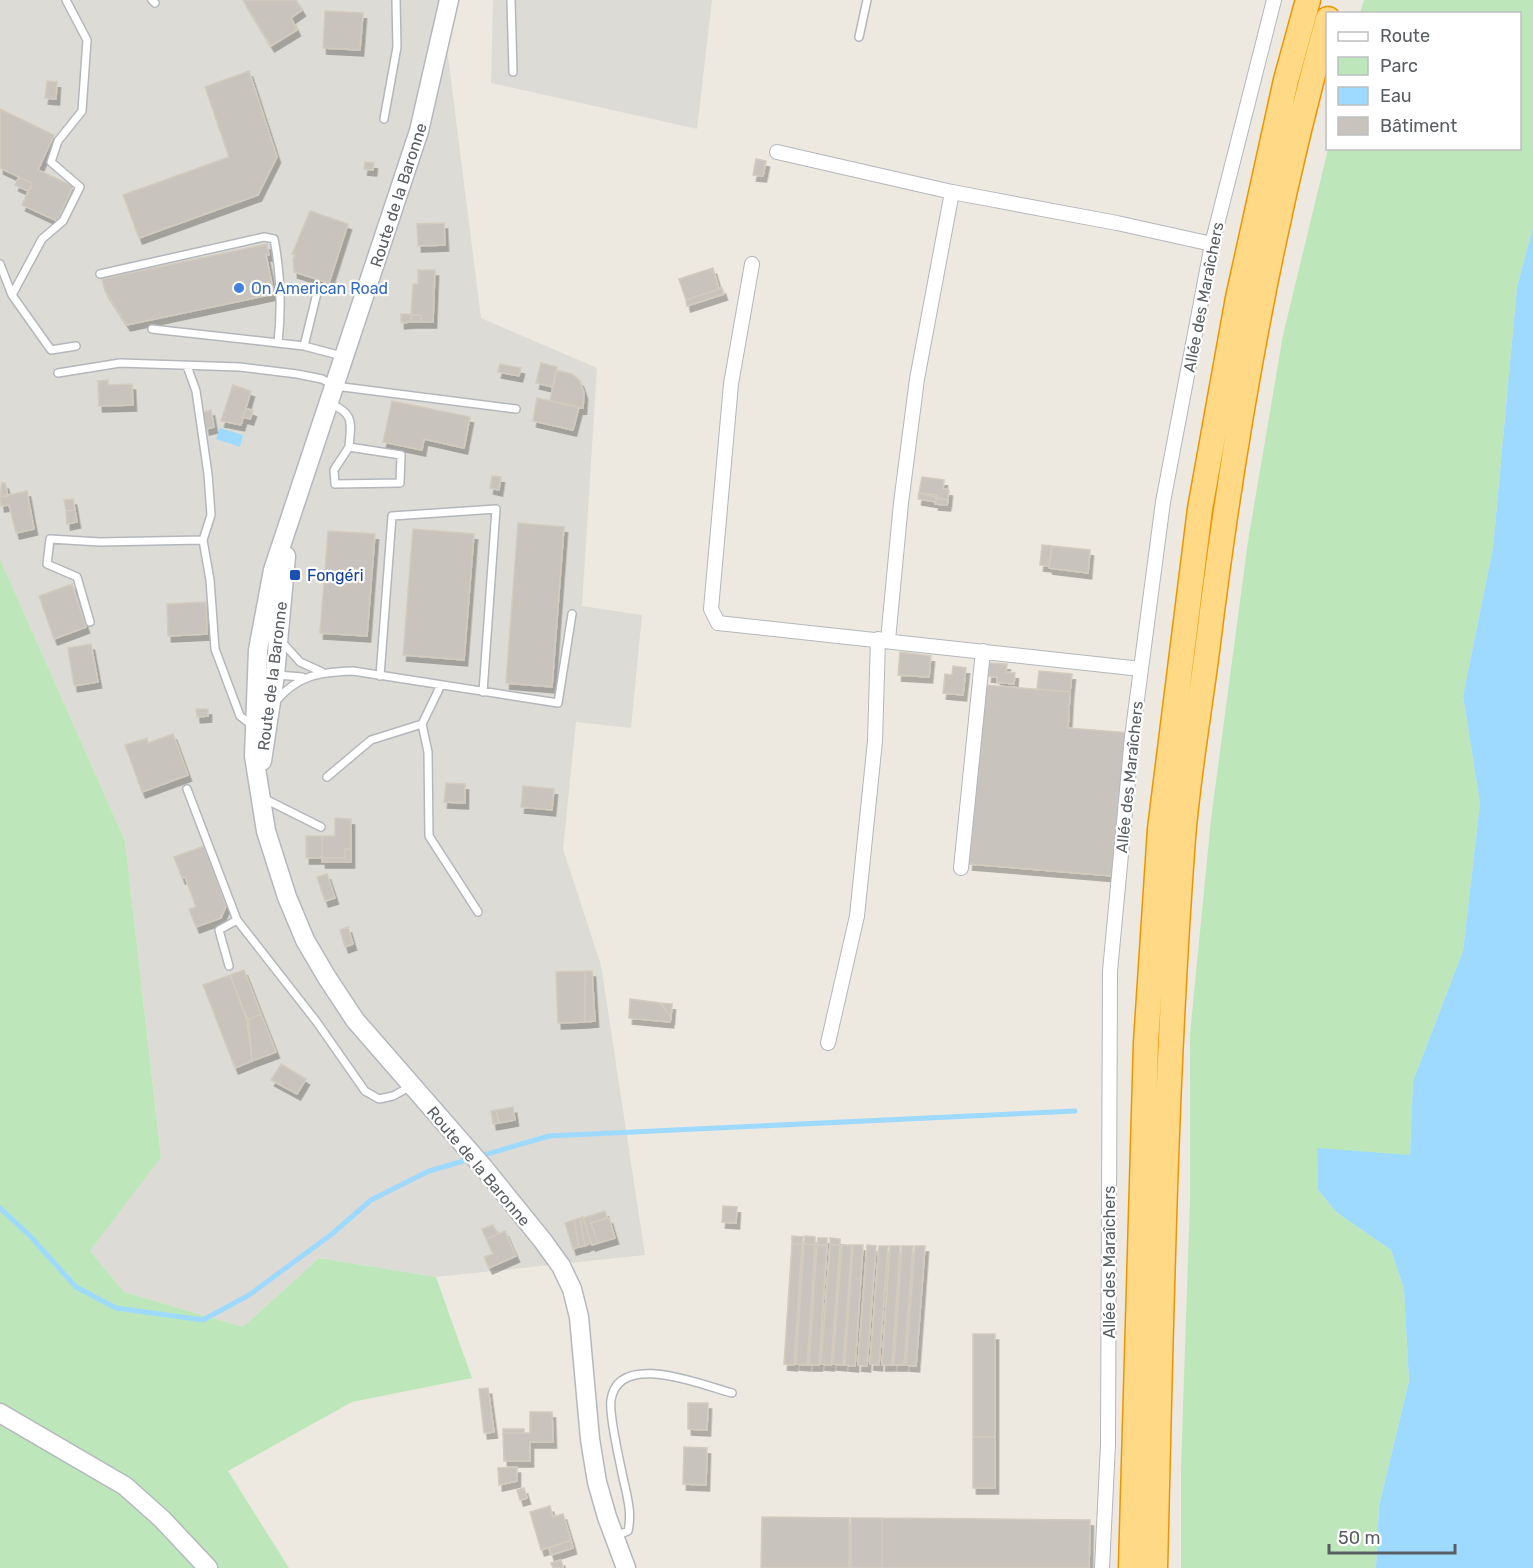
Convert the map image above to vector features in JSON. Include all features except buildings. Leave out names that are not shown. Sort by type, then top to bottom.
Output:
[{"type":"highway","points":[[1131,1568],[1146,1042],[1160,829],[1200,509],[1238,298],[1286,80],[1308,0]]},
{"type":"highway","points":[[1155,1568],[1170,1040],[1184,833],[1224,510],[1257,319],[1308,89],[1326,26]]},
{"type":"main road","name":"Route de la Baronne","points":[[449,0],[419,131],[273,570],[258,650],[253,726],[254,756],[266,831],[283,886],[305,940],[355,1020],[484,1168],[543,1241],[561,1266],[572,1289],[579,1317],[590,1439],[597,1482],[626,1568]]},
{"type":"main road","name":"Route de la Baronne","points":[[260,797],[275,675],[289,524]]},
{"type":"main road","points":[[0,1413],[124,1486],[162,1519],[208,1568]]},
{"type":"street","name":"Allée des Maraîchers","points":[[1102,1568],[1108,1444],[1110,971],[1141,669],[1163,502],[1212,244],[1274,0]]},
{"type":"street","points":[[777,152],[952,192],[1117,223],[1212,244]]},
{"type":"street","points":[[828,1043],[857,916],[883,640],[917,379],[952,192]]},
{"type":"street","points":[[752,264],[731,384],[711,609],[718,623],[1141,669]]},
{"type":"street","points":[[961,868],[983,651]]},
{"type":"lane","points":[[12,295],[42,239],[63,221],[80,187],[51,162],[58,141],[82,111],[87,40],[66,0]]},
{"type":"lane","points":[[384,119],[397,47],[396,0]]},
{"type":"lane","points":[[511,0],[513,72]]},
{"type":"lane","points":[[859,37],[867,0]]},
{"type":"lane","points":[[100,274],[264,237],[274,239],[281,276],[282,306],[278,343]]},
{"type":"lane","points":[[0,264],[12,295],[51,350],[76,346]]},
{"type":"lane","points":[[304,346],[318,289]]},
{"type":"lane","points":[[152,329],[304,346],[345,356]]},
{"type":"lane","points":[[58,373],[120,363],[240,367],[322,379],[351,420],[349,447],[334,470],[335,484],[400,483],[401,455],[349,447]]},
{"type":"lane","points":[[187,366],[195,391],[208,474],[212,515],[203,540],[210,580],[215,649],[240,716],[253,726]]},
{"type":"lane","points":[[332,395],[516,409]]},
{"type":"lane","points":[[380,676],[392,516],[496,509],[483,692]]},
{"type":"lane","points":[[90,622],[77,577],[47,564],[50,539],[100,542],[203,540]]},
{"type":"lane","points":[[258,650],[275,675],[303,677],[322,672],[353,671],[558,704],[572,614]]},
{"type":"lane","points":[[278,626],[282,644],[300,662],[322,672]]},
{"type":"lane","points":[[271,708],[289,687],[303,677]]},
{"type":"lane","points":[[441,685],[422,724],[428,752],[429,836],[478,912]]},
{"type":"lane","points":[[327,777],[371,740],[422,724]]},
{"type":"lane","points":[[187,789],[237,920],[316,1021],[365,1091],[379,1099],[393,1096],[411,1086]]},
{"type":"lane","points":[[260,797],[321,827]]},
{"type":"lane","points":[[229,966],[219,930],[237,920]]},
{"type":"lane","points":[[614,1538],[628,1531],[632,1516],[620,1464],[611,1401],[618,1384],[631,1374],[662,1373],[732,1393]]},
{"type":"shaded area","points":[[0,0],[441,0],[481,318],[597,368],[582,606],[642,615],[631,728],[576,722],[563,849],[601,965],[645,1255],[436,1277],[319,1258],[243,1327],[124,1292],[90,1251],[161,1156],[125,841],[0,559]]},
{"type":"shaded area","points":[[493,0],[712,0],[697,129],[491,83]]},
{"type":"green space","points":[[1364,0],[1533,0],[1533,227],[1517,287],[1493,548],[1463,696],[1480,803],[1463,951],[1413,1081],[1410,1156],[1317,1149],[1318,1190],[1336,1212],[1391,1250],[1404,1289],[1409,1381],[1379,1506],[1376,1568],[1181,1568],[1181,1467],[1190,1199],[1190,1034],[1211,819],[1248,541],[1283,335],[1328,150],[1521,150],[1521,12],[1360,12]]},
{"type":"green space","points":[[0,559],[125,841],[161,1157],[90,1251],[124,1292],[243,1327],[319,1258],[436,1277],[472,1378],[352,1402],[228,1471],[289,1568],[0,1568]]},
{"type":"water","points":[[1533,227],[1533,1568],[1376,1568],[1379,1506],[1409,1381],[1404,1289],[1391,1250],[1336,1212],[1318,1190],[1317,1148],[1410,1155],[1413,1081],[1463,951],[1480,803],[1463,696],[1493,548],[1517,287]]},
{"type":"water","points":[[220,428],[243,435],[240,447],[216,439]]},
{"type":"waterway","points":[[0,1208],[29,1235],[76,1287],[116,1308],[203,1320],[249,1295],[332,1234],[371,1200],[429,1171],[549,1136],[1075,1111]]},
{"type":"place","name":"On American Road","points":[[239,288]]},
{"type":"place","name":"Fongéri","points":[[295,575]]}]
